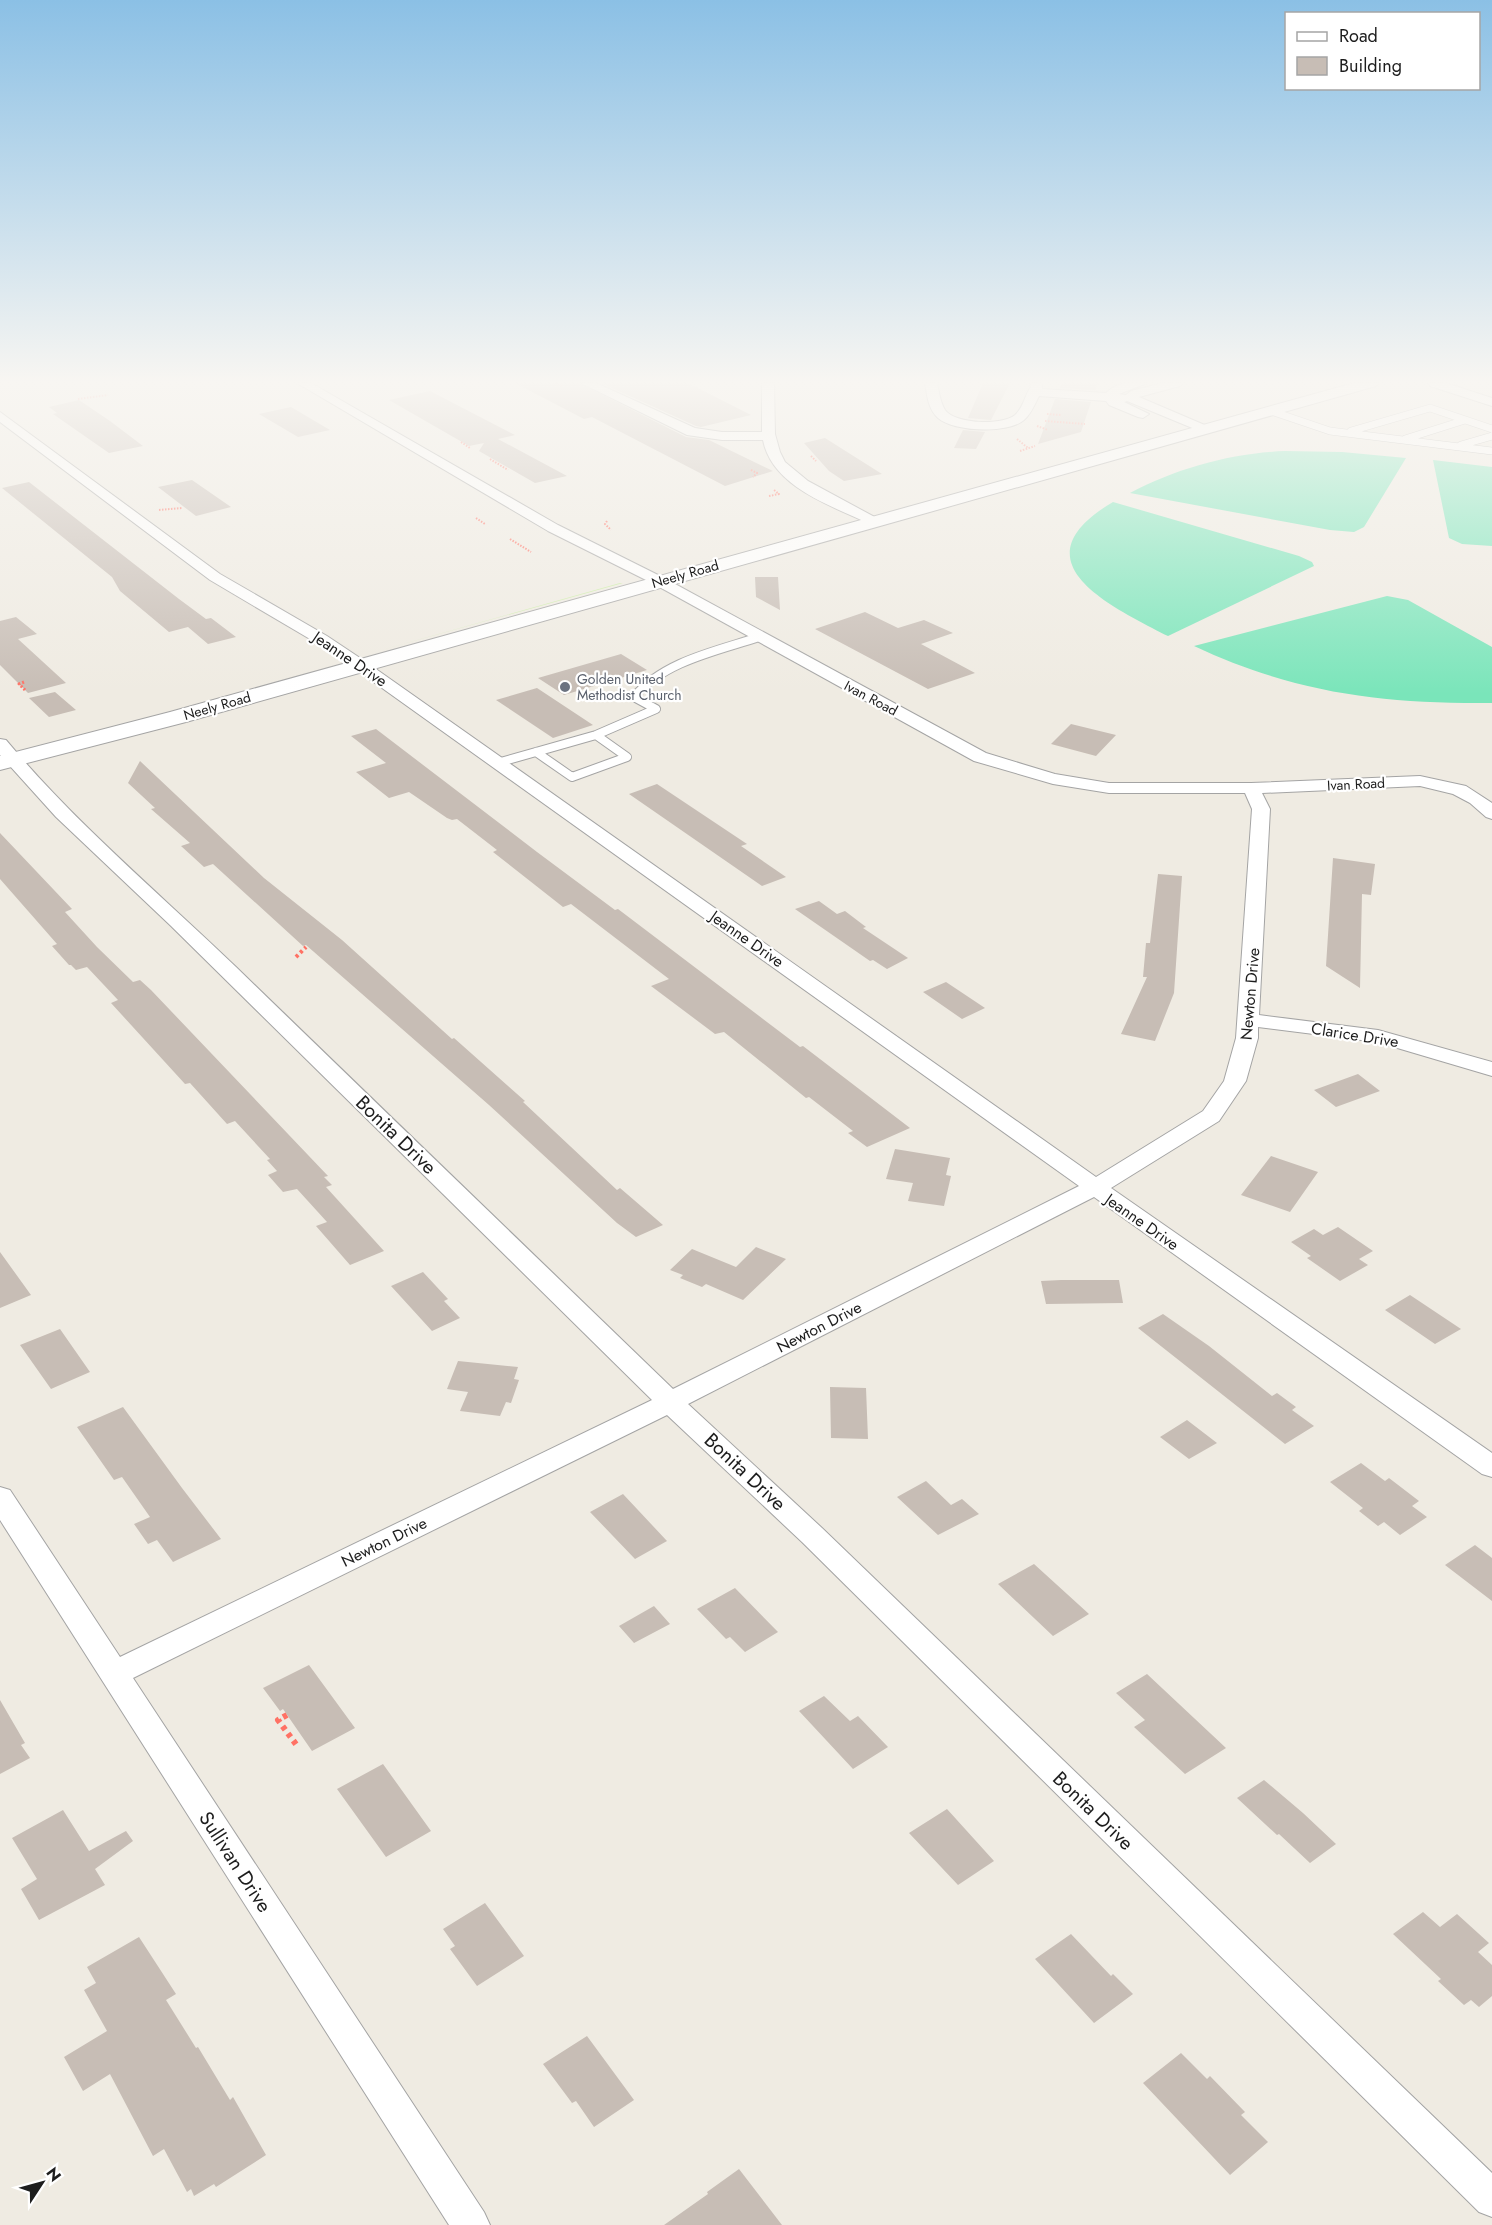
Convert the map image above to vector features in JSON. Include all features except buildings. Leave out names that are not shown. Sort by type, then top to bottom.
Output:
[{"type":"street","name":"Jeanne Drive","points":[[95,487],[215,577],[321,639],[360,665],[832,999],[1094,1188],[1492,1467]]},
{"type":"street","name":"Ivan Road","points":[[482,487],[553,528],[659,581],[980,757],[1086,786],[1139,789],[1251,788],[1420,781],[1445,784],[1463,791],[1483,803],[1492,813]]},
{"type":"street","points":[[809,487],[875,522]]},
{"type":"street","name":"Neely Road","points":[[4,755],[177,717],[1000,487]]},
{"type":"street","name":"Bonita Drive","points":[[4,755],[670,1402],[812,1535],[1492,2199]]},
{"type":"street","name":"Newton Drive","points":[[115,1673],[670,1402],[1094,1188],[1211,1116],[1235,1081],[1250,1020],[1261,809],[1251,788]]},
{"type":"street","name":"Clarice Drive","points":[[1250,1020],[1378,1036],[1492,1069]]},
{"type":"street","name":"Sullivan Drive","points":[[0,1497],[471,2225]]},
{"type":"lane","points":[[496,763],[596,735],[656,709],[634,698],[638,692],[660,675],[685,663],[759,637]]},
{"type":"lane","points":[[536,752],[572,777],[627,757],[596,735]]},
{"type":"path","points":[[769,496],[779,494],[774,490]]},
{"type":"path","points":[[156,510],[182,507]]},
{"type":"path","points":[[476,519],[485,524]]},
{"type":"path","points":[[607,520],[605,524],[611,530]]},
{"type":"path","points":[[510,539],[531,552]]},
{"type":"path","points":[[24,682],[19,684],[25,690]]},
{"type":"path","points":[[296,957],[306,947]]},
{"type":"path","points":[[287,1715],[278,1720],[298,1747]]},
{"type":"green space","points":[[1142,487],[1388,487],[1364,527],[1354,532],[1330,530],[1130,493]]},
{"type":"green space","points":[[1439,487],[1492,487],[1492,546],[1462,544],[1449,538]]},
{"type":"green space","points":[[1113,502],[1299,556],[1312,562],[1314,566],[1168,636],[1121,611],[1099,596],[1081,580],[1071,562],[1071,544],[1084,523]]},
{"type":"green space","points":[[620,583],[623,583],[378,651]]},
{"type":"green space","points":[[1387,596],[1408,600],[1492,647],[1492,703],[1413,701],[1339,692],[1267,675],[1194,646]]},
{"type":"place","name":"Golden United Methodist Church","points":[[565,687]]}]
